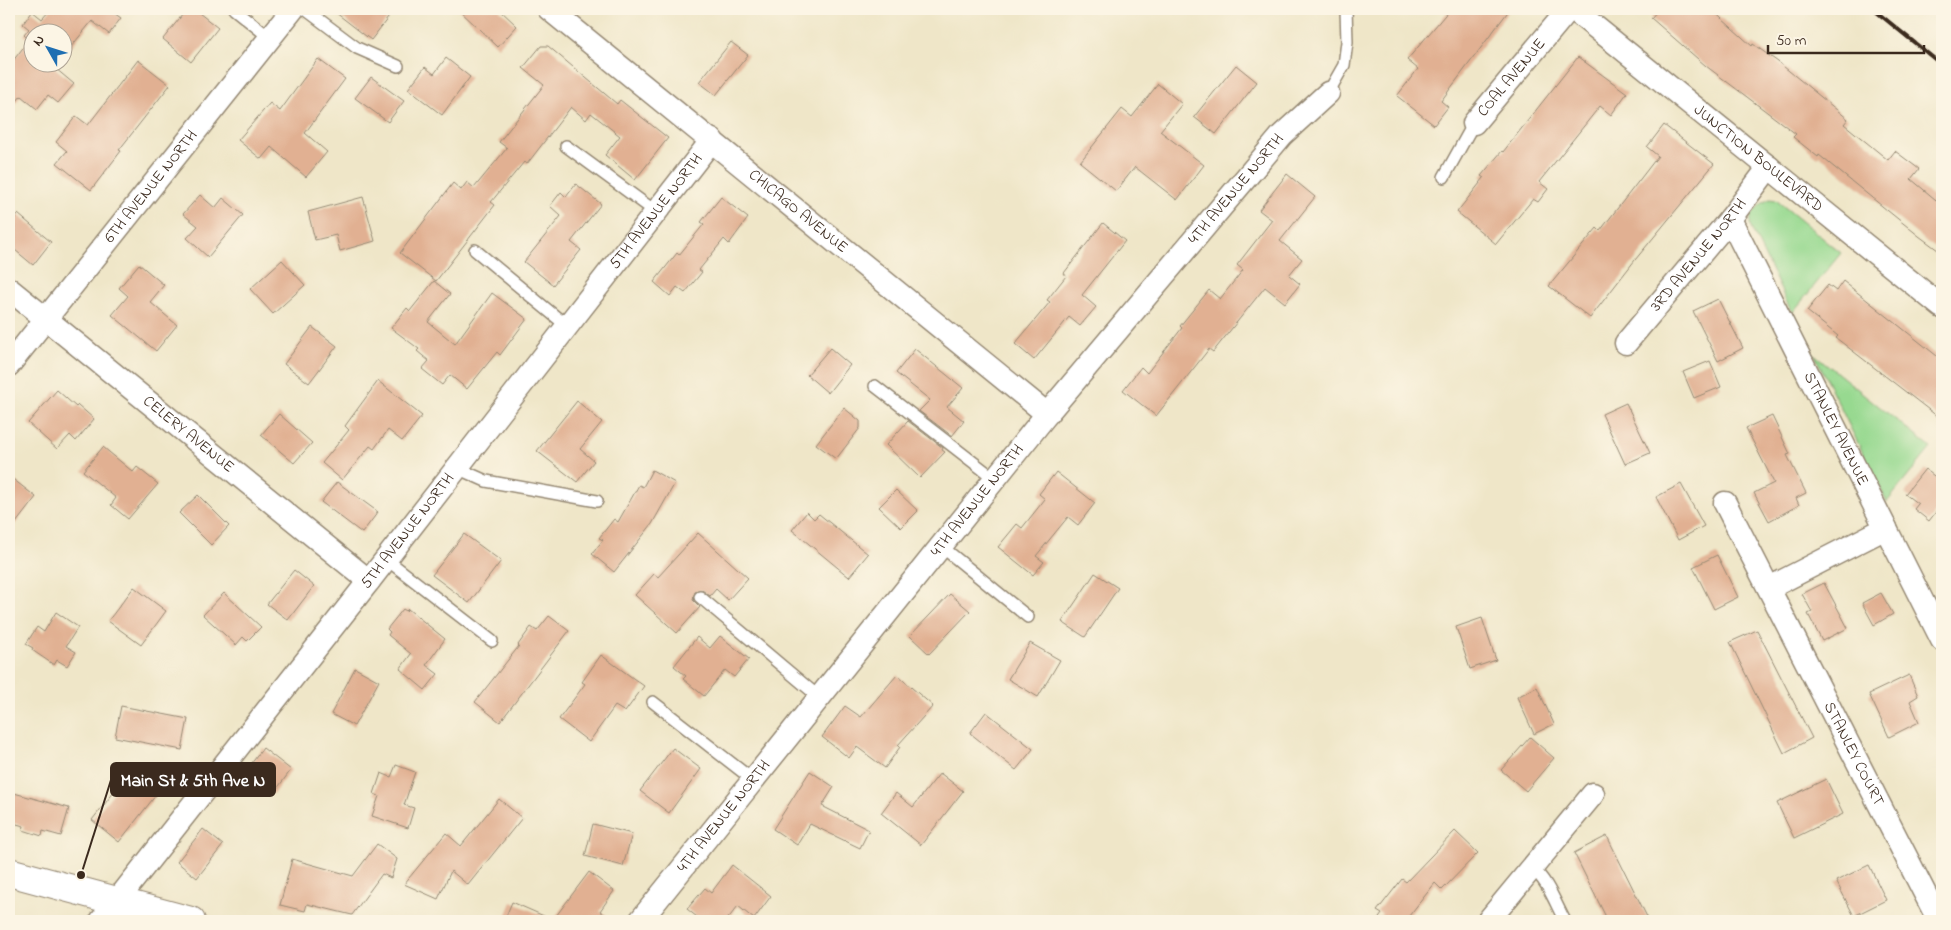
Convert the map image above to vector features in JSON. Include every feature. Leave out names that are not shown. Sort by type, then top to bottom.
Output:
[{"type":"street","name":"6TH AVENUE NORTH","points":[[9,365],[293,9]]},
{"type":"street","name":"CHICAGO AVENUE","points":[[549,9],[1047,414]]},
{"type":"street","name":"COAL AVENUE","points":[[1474,123],[1569,9]]},
{"type":"street","name":"JUNCTION BOULEVARD","points":[[1573,9],[1942,307]]},
{"type":"street","name":"4TH AVENUE NORTH","points":[[640,921],[1047,414],[1282,136],[1328,94]]},
{"type":"street","name":"5TH AVENUE NORTH","points":[[109,911],[370,581],[712,140]]},
{"type":"street","name":"3RD AVENUE NORTH","points":[[1626,343],[1730,219],[1768,167]]},
{"type":"street","name":"STANLEY AVENUE","points":[[1730,219],[1942,640]]},
{"type":"street","name":"CELERY AVENUE","points":[[9,289],[370,581]]},
{"type":"street","name":"STANLEY COURT","points":[[1725,503],[1939,921]]},
{"type":"street","points":[[1769,588],[1886,528]]},
{"type":"street","points":[[1488,921],[1593,794]]},
{"type":"street","points":[[9,872],[109,911],[191,921]]},
{"type":"lane","points":[[234,9],[270,38]]},
{"type":"lane","points":[[305,9],[357,48],[398,66]]},
{"type":"lane","points":[[1328,94],[1344,65],[1347,42],[1346,9]]},
{"type":"lane","points":[[1444,177],[1474,123]]},
{"type":"lane","points":[[566,146],[656,212]]},
{"type":"lane","points":[[475,250],[567,326]]},
{"type":"lane","points":[[875,386],[995,479]]},
{"type":"lane","points":[[457,468],[486,481],[597,501]]},
{"type":"lane","points":[[941,546],[1028,617]]},
{"type":"lane","points":[[386,559],[492,641]]},
{"type":"lane","points":[[700,597],[820,698]]},
{"type":"lane","points":[[653,702],[754,780]]},
{"type":"lane","points":[[1532,868],[1546,883],[1564,921]]},
{"type":"green space","points":[[1770,199],[1776,200],[1841,253],[1792,313],[1750,226],[1753,213],[1762,203]]},
{"type":"green space","points":[[1814,354],[1931,448],[1887,502]]},
{"type":"building","points":[[51,9],[108,9],[121,18],[109,34],[92,21],[72,46],[72,22],[24,22],[32,11],[42,19]]},
{"type":"building","points":[[187,9],[194,9],[218,28],[191,62],[163,39]]},
{"type":"building","points":[[331,9],[395,9],[371,40]]},
{"type":"building","points":[[458,9],[499,9],[517,26],[498,47]]},
{"type":"building","points":[[1450,9],[1510,9],[1441,101],[1448,107],[1434,125],[1397,96],[1418,69],[1407,60]]},
{"type":"building","points":[[1659,9],[1711,9],[1752,46],[1753,44],[1778,62],[1848,119],[1844,124],[1888,160],[1895,151],[1919,169],[1911,179],[1942,205],[1942,253],[1819,155],[1818,157],[1793,137],[1796,134],[1706,66],[1651,18]]},
{"type":"building","points":[[731,42],[748,55],[716,95],[699,82]]},
{"type":"building","points":[[541,46],[548,46],[617,104],[620,100],[668,138],[635,180],[605,155],[620,136],[591,113],[586,120],[571,107],[527,164],[524,162],[491,202],[495,205],[436,281],[400,253],[453,183],[461,190],[467,182],[474,188],[507,148],[499,142],[544,85],[523,68]]},
{"type":"building","points":[[22,49],[22,72],[60,72],[74,84],[58,103],[48,95],[37,109],[21,96],[9,111],[9,66]]},
{"type":"building","points":[[1578,57],[1627,93],[1611,115],[1600,106],[1539,182],[1548,189],[1538,202],[1533,199],[1496,244],[1457,212],[1484,178],[1481,176],[1503,152]]},
{"type":"building","points":[[446,58],[470,77],[442,115],[408,89],[425,67],[434,74]]},
{"type":"building","points":[[318,59],[345,79],[305,133],[327,152],[306,177],[271,147],[261,159],[238,140],[270,103],[280,111]]},
{"type":"building","points":[[138,60],[170,85],[119,150],[121,151],[91,190],[57,163],[67,151],[56,142],[76,116],[88,125]]},
{"type":"building","points":[[1236,65],[1257,82],[1216,134],[1194,117]]},
{"type":"building","points":[[371,77],[404,101],[388,122],[355,98]]},
{"type":"building","points":[[1158,84],[1182,104],[1160,131],[1204,165],[1177,200],[1135,167],[1116,191],[1080,162],[1122,109],[1132,117]]},
{"type":"building","points":[[1664,125],[1714,164],[1590,318],[1549,286],[1597,228],[1600,231],[1658,156],[1647,147]]},
{"type":"building","points":[[1287,174],[1315,197],[1280,241],[1302,259],[1289,275],[1300,284],[1285,303],[1265,287],[1213,352],[1209,349],[1156,416],[1123,390],[1141,367],[1147,373],[1182,328],[1180,326],[1209,290],[1220,299],[1243,270],[1237,265],[1272,220],[1259,210]]},
{"type":"building","points":[[576,184],[601,204],[571,242],[581,250],[553,285],[524,262],[561,216],[550,206],[561,192],[566,197]]},
{"type":"building","points":[[200,195],[215,208],[223,198],[243,215],[208,257],[187,238],[198,226],[183,214]]},
{"type":"building","points":[[363,197],[375,241],[340,251],[336,235],[315,240],[308,212]]},
{"type":"building","points":[[721,197],[748,218],[729,244],[724,239],[699,270],[702,272],[685,293],[677,287],[670,296],[654,282],[677,253],[679,255],[704,224],[701,222]]},
{"type":"building","points":[[18,214],[51,242],[33,265],[9,245],[9,226]]},
{"type":"building","points":[[1103,223],[1125,241],[1082,295],[1096,307],[1080,326],[1069,317],[1034,360],[1015,344],[1050,302],[1047,300],[1066,276],[1064,273]]},
{"type":"building","points":[[282,260],[305,285],[273,314],[250,289]]},
{"type":"building","points":[[139,264],[164,285],[150,302],[177,325],[156,351],[112,315],[128,296],[119,288]]},
{"type":"building","points":[[434,281],[450,294],[428,322],[455,344],[492,293],[527,319],[500,355],[497,352],[467,389],[450,375],[442,385],[422,369],[429,361],[417,351],[419,349],[391,328],[407,308],[410,311]]},
{"type":"building","points":[[1843,281],[1942,360],[1942,420],[1836,338],[1838,336],[1807,311],[1828,285],[1836,291]]},
{"type":"building","points":[[1718,299],[1743,348],[1718,361],[1693,311]]},
{"type":"building","points":[[312,327],[337,346],[309,383],[284,364]]},
{"type":"building","points":[[830,348],[850,365],[828,393],[807,375]]},
{"type":"building","points":[[915,349],[963,388],[947,407],[964,421],[952,436],[919,411],[930,400],[896,373]]},
{"type":"building","points":[[1710,361],[1721,387],[1694,398],[1683,372]]},
{"type":"building","points":[[378,381],[422,416],[402,441],[388,430],[374,449],[370,446],[342,480],[322,463],[349,430],[345,426]]},
{"type":"building","points":[[57,390],[76,407],[78,405],[94,419],[76,441],[70,435],[57,449],[28,423]]},
{"type":"building","points":[[577,401],[602,422],[580,449],[594,461],[577,482],[537,451]]},
{"type":"building","points":[[1626,403],[1650,453],[1625,464],[1602,414]]},
{"type":"building","points":[[844,408],[860,421],[860,428],[836,459],[816,444]]},
{"type":"building","points":[[279,414],[312,443],[294,463],[261,435]]},
{"type":"building","points":[[1772,416],[1790,454],[1787,455],[1806,493],[1796,498],[1799,505],[1769,521],[1754,493],[1774,483],[1746,428]]},
{"type":"building","points":[[908,421],[943,448],[942,450],[945,452],[920,478],[886,445]]},
{"type":"building","points":[[103,447],[133,472],[137,467],[158,484],[128,519],[111,505],[116,498],[83,471]]},
{"type":"building","points":[[1925,469],[1942,482],[1942,504],[1929,521],[1914,509],[1918,504],[1905,494]]},
{"type":"building","points":[[652,470],[675,483],[652,524],[614,572],[592,554],[603,540],[599,538],[614,519],[618,522],[639,485],[643,487]]},
{"type":"building","points":[[1056,472],[1095,503],[1078,525],[1068,517],[1036,556],[1044,562],[1033,575],[998,547],[1017,524],[1022,528],[1045,499],[1039,494]]},
{"type":"building","points":[[9,476],[36,497],[9,532]]},
{"type":"building","points":[[337,482],[378,512],[362,533],[321,502]]},
{"type":"building","points":[[1681,484],[1704,526],[1678,540],[1656,497]]},
{"type":"building","points":[[896,490],[918,511],[901,528],[879,507]]},
{"type":"building","points":[[198,495],[229,526],[211,545],[179,513]]},
{"type":"building","points":[[807,512],[814,519],[819,514],[868,554],[849,577],[792,530]]},
{"type":"building","points":[[698,533],[748,578],[728,600],[716,589],[710,596],[702,590],[695,592],[693,600],[700,607],[677,633],[635,595],[654,574],[658,577]]},
{"type":"building","points":[[464,534],[501,561],[469,603],[432,575]]},
{"type":"building","points":[[1717,555],[1738,597],[1714,609],[1693,567]]},
{"type":"building","points":[[294,570],[314,586],[288,620],[267,604]]},
{"type":"building","points":[[1095,573],[1118,588],[1085,637],[1062,622]]},
{"type":"building","points":[[1824,583],[1848,628],[1822,641],[1808,614],[1812,612],[1802,594]]},
{"type":"building","points":[[134,587],[166,611],[141,645],[108,621]]},
{"type":"building","points":[[224,593],[261,627],[247,641],[243,637],[236,645],[203,615]]},
{"type":"building","points":[[1881,593],[1893,614],[1874,625],[1862,603]]},
{"type":"building","points":[[950,594],[970,611],[929,654],[910,636]]},
{"type":"building","points":[[403,609],[406,611],[408,609],[445,639],[426,665],[438,674],[425,690],[400,669],[411,654],[388,635],[390,632],[387,629]]},
{"type":"building","points":[[56,612],[78,627],[66,646],[76,652],[67,666],[57,660],[54,665],[26,644],[37,627],[44,632]]},
{"type":"building","points":[[549,616],[569,631],[500,722],[475,702],[519,646],[531,627],[537,631]]},
{"type":"building","points":[[1482,618],[1496,660],[1470,669],[1456,627]]},
{"type":"building","points":[[1757,630],[1812,738],[1784,753],[1730,642]]},
{"type":"building","points":[[720,636],[749,659],[734,677],[725,670],[704,696],[683,679],[686,676],[674,666],[697,637],[710,648]]},
{"type":"building","points":[[1030,643],[1060,660],[1038,697],[1008,679]]},
{"type":"building","points":[[601,655],[644,686],[625,712],[615,706],[589,742],[559,719],[585,684],[582,682]]},
{"type":"building","points":[[355,668],[379,681],[354,726],[331,714]]},
{"type":"building","points":[[897,675],[933,706],[898,745],[900,747],[885,768],[857,747],[849,758],[822,737],[845,706],[861,717]]},
{"type":"building","points":[[1909,675],[1918,696],[1910,701],[1919,722],[1889,737],[1869,694]]},
{"type":"building","points":[[1537,687],[1554,724],[1534,734],[1517,697]]},
{"type":"building","points":[[121,706],[188,719],[182,750],[115,737]]},
{"type":"building","points":[[986,712],[1033,749],[1016,770],[970,733]]},
{"type":"building","points":[[1530,737],[1554,758],[1526,791],[1501,770]]},
{"type":"building","points":[[263,748],[291,770],[273,794],[245,772]]},
{"type":"building","points":[[673,748],[701,769],[669,813],[640,791]]},
{"type":"building","points":[[396,765],[415,772],[404,805],[414,808],[408,828],[372,816],[379,796],[374,794],[381,773],[391,777]]},
{"type":"building","points":[[810,771],[834,787],[822,806],[869,830],[860,848],[810,824],[797,845],[773,829]]},
{"type":"building","points":[[129,773],[156,795],[119,842],[92,820]]},
{"type":"building","points":[[940,773],[963,791],[921,845],[881,813],[896,793],[913,807]]},
{"type":"building","points":[[1826,779],[1843,814],[1794,838],[1777,803]]},
{"type":"building","points":[[14,793],[69,808],[61,836],[43,831],[42,836],[23,830],[24,826],[9,822],[9,810]]},
{"type":"building","points":[[499,799],[522,818],[468,885],[451,871],[438,899],[404,884],[446,833],[461,846]]},
{"type":"building","points":[[593,824],[632,834],[623,866],[585,856]]},
{"type":"building","points":[[203,829],[223,845],[197,878],[177,862]]},
{"type":"building","points":[[1455,831],[1478,853],[1442,890],[1435,883],[1405,921],[1377,921],[1382,914],[1377,911],[1402,879],[1406,882]]},
{"type":"building","points":[[1607,836],[1649,921],[1608,921],[1574,853]]},
{"type":"building","points":[[377,844],[397,859],[391,878],[382,874],[352,915],[307,904],[305,911],[280,905],[292,859],[353,876]]},
{"type":"building","points":[[732,865],[771,896],[754,919],[738,906],[726,921],[702,921],[687,909],[705,888],[711,893]]},
{"type":"building","points":[[1869,865],[1886,900],[1854,916],[1836,881]]},
{"type":"building","points":[[589,872],[614,891],[600,911],[614,921],[504,921],[512,902],[553,920]]},
{"type":"railway","points":[[1873,9],[1942,65]]},
{"type":"place","name":"Main St & 5th Ave N","points":[[81,875]]}]
